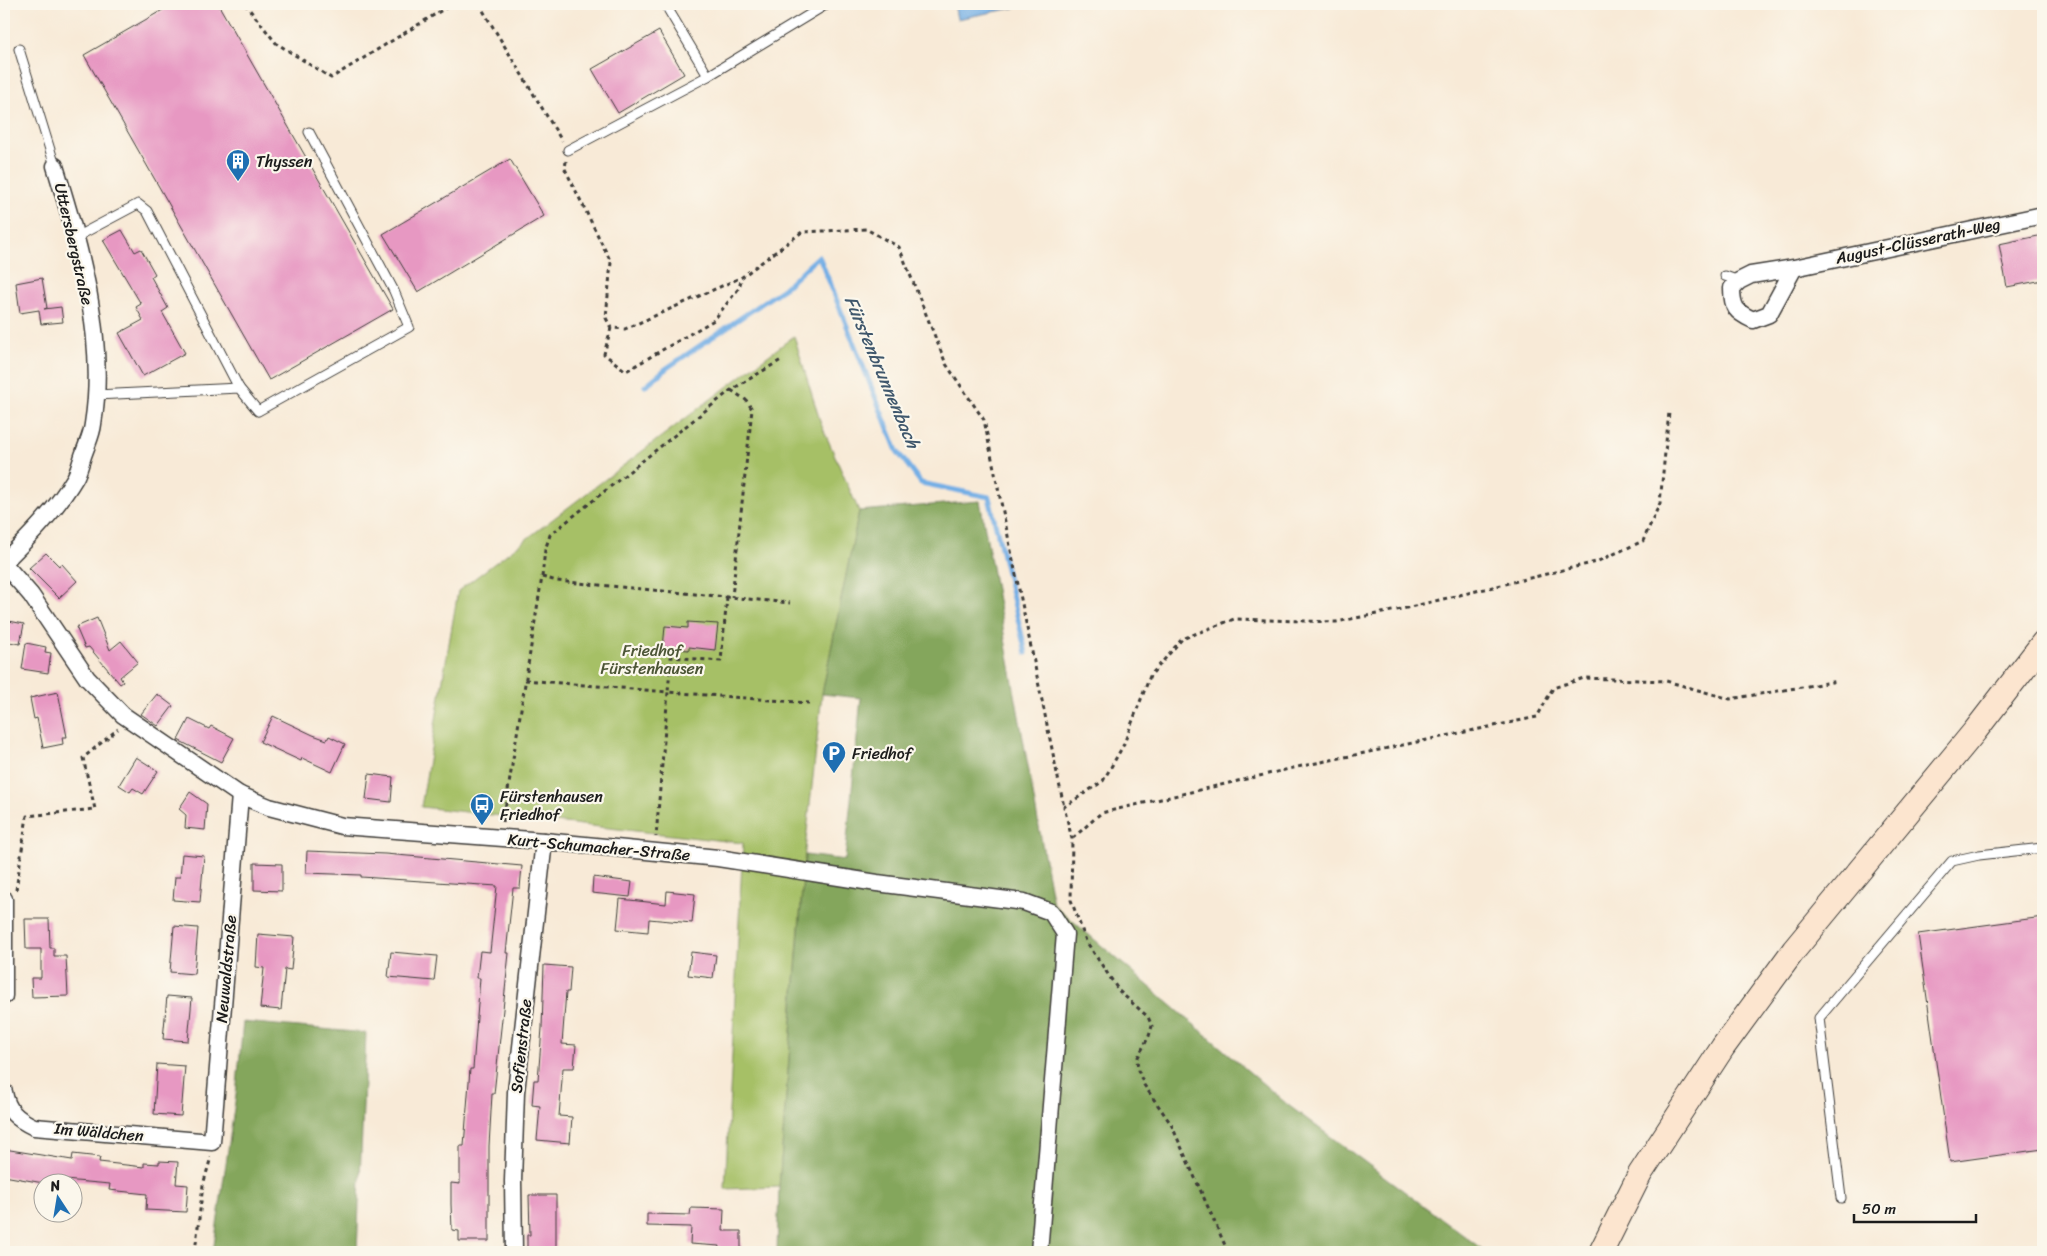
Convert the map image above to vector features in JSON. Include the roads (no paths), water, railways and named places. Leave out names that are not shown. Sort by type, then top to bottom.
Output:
[{"type":"main road","points":[[1601,1252],[1640,1174],[1729,1039],[1794,950],[1975,731],[2043,643]]},
{"type":"street","name":"Uttersbergstraße","points":[[4,563],[40,526],[76,477],[93,426],[96,395],[96,348],[85,277],[76,237],[55,166]]},
{"type":"street","name":"August-Clüsserath-Weg","points":[[1794,268],[1768,314],[1753,320],[1739,313],[1732,302],[1732,279],[1794,268],[2043,214]]},
{"type":"street","name":"Kurt-Schumacher-Straße","points":[[4,563],[31,596],[87,678],[130,720],[240,795],[269,807],[342,826],[544,841],[718,858],[877,883],[1024,902],[1051,912],[1065,934],[1039,1252]]},
{"type":"street","name":"Neuwaldstraße","points":[[212,1142],[240,795]]},
{"type":"street","name":"Sofienstraße","points":[[514,1252],[513,1181],[516,1092],[544,841]]},
{"type":"street","points":[[4,899],[4,996]]},
{"type":"street","name":"Im Wäldchen","points":[[4,1092],[10,1111],[20,1121],[34,1127],[212,1142]]},
{"type":"lane","points":[[666,4],[708,76]]},
{"type":"lane","points":[[568,150],[708,76],[827,4]]},
{"type":"lane","points":[[19,49],[55,166]]},
{"type":"lane","points":[[76,237],[138,204],[148,211],[239,388],[258,411],[410,327],[394,291],[308,132]]},
{"type":"lane","points":[[96,395],[239,388]]},
{"type":"lane","points":[[1841,1198],[1819,1018],[1952,861],[1979,855],[2043,848]]},
{"type":"water","points":[[954,4],[1034,4],[957,19]]},
{"type":"waterway","name":"Fürstenbrunnenbach","points":[[645,386],[667,368],[783,289],[819,256],[897,451],[921,483],[989,497],[1026,653]]},
{"type":"place","name":"Thyssen","points":[[238,182]]},
{"type":"place","name":"Friedhof","points":[[834,774]]},
{"type":"place","name":"Fürstenhausen Friedhof","points":[[482,826]]},
{"type":"park label","name":"Friedhof Fürstenhausen","points":[[652,659]]}]
